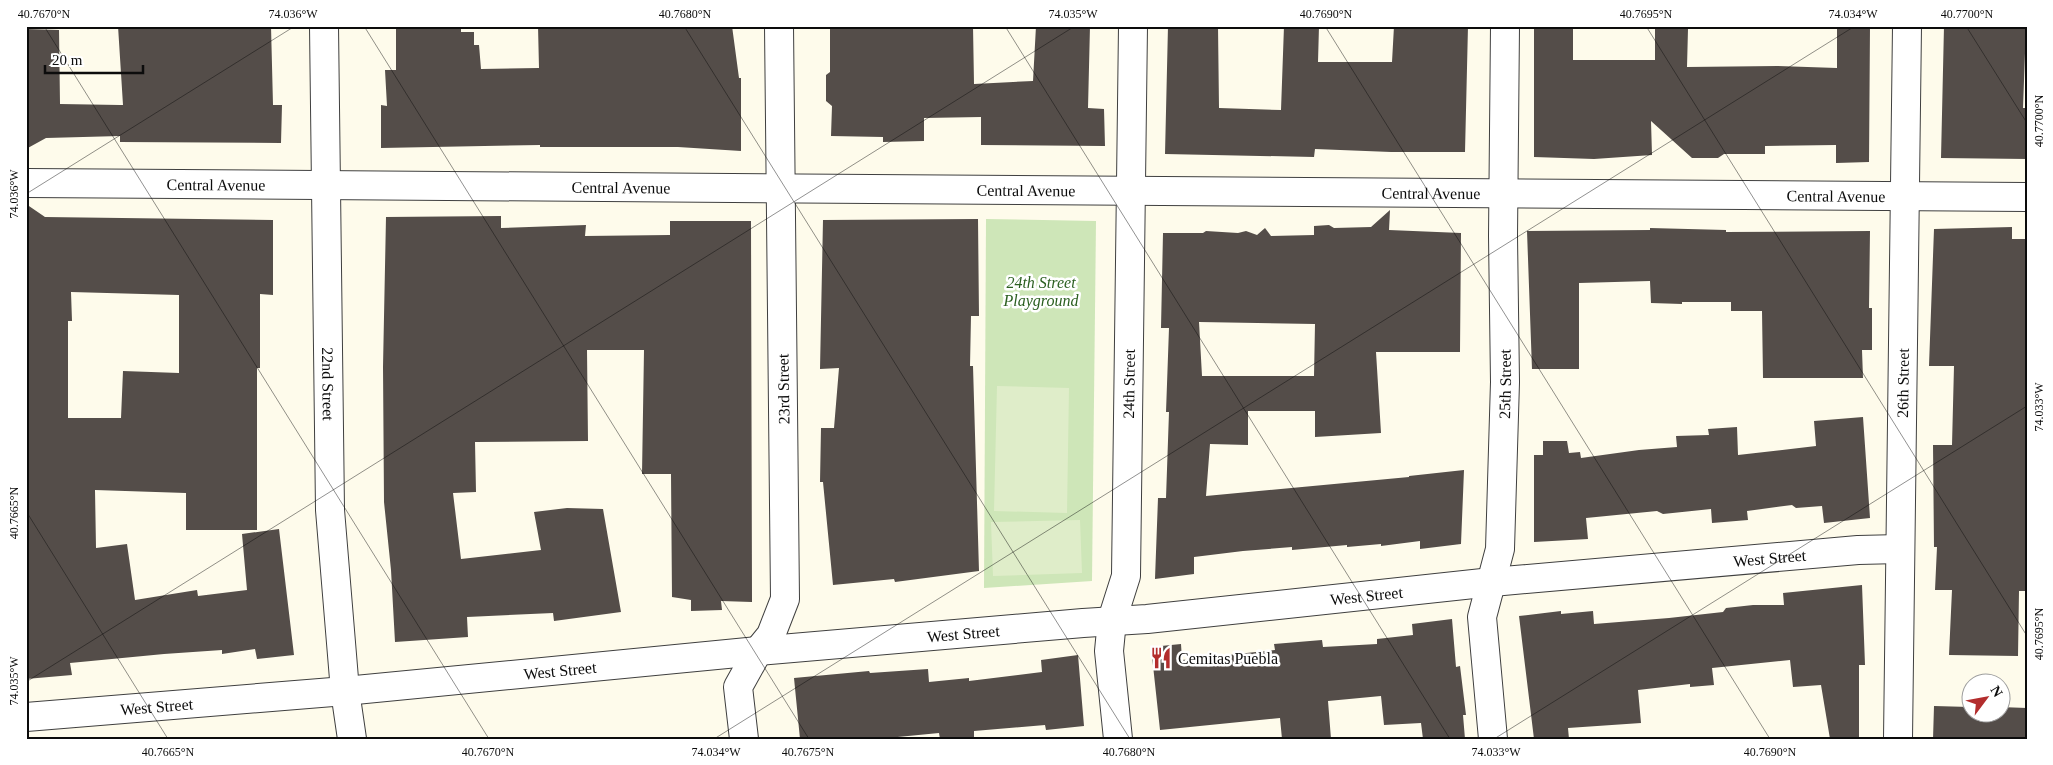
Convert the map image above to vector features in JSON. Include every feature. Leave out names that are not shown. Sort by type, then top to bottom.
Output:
[{"type":"street","name":"22nd Street","points":[[324,26],[330,510],[345,691],[352,739]]},
{"type":"street","name":"23rd Street","points":[[744,739],[738,687],[758,651],[771,635],[785,599],[779,26]]},
{"type":"street","name":"24th Street","points":[[1118,739],[1109,651],[1112,620],[1126,576],[1133,26]]},
{"type":"street","name":"25th Street","points":[[1493,739],[1482,617],[1500,549],[1504,382],[1505,26]]},
{"type":"street","name":"26th Street","points":[[1898,739],[1907,26]]},
{"type":"street","name":"Central Avenue","points":[[26,183],[2027,197]]},
{"type":"street","name":"West Street","points":[[26,716],[345,691],[758,651],[1112,620],[1167,617],[1492,582],[1858,550],[1900,549]]},
{"type":"green space","name":"24th Street Playground","points":[[986,219],[1096,221],[1092,581],[984,588]]},
{"type":"green space","points":[[997,386],[1069,388],[1067,513],[994,511]]},
{"type":"green space","points":[[1080,520],[1082,573],[993,576],[991,522]]},
{"type":"building","points":[[118,26],[271,26],[273,105],[282,105],[281,143],[120,142],[120,136],[46,138],[26,149],[26,29],[59,30],[60,104],[123,105]]},
{"type":"building","points":[[396,26],[461,26],[461,32],[474,32],[474,45],[479,45],[481,69],[539,68],[538,26],[732,26],[739,78],[741,78],[741,151],[678,147],[540,147],[540,145],[381,148],[381,105],[387,106],[385,70],[396,70]]},
{"type":"building","points":[[830,26],[973,26],[974,84],[1033,81],[1036,26],[1090,26],[1088,108],[1104,109],[1105,146],[981,145],[981,117],[924,118],[924,141],[883,142],[883,137],[831,136],[832,106],[826,101],[826,75],[830,72]]},
{"type":"building","points":[[1168,26],[1218,26],[1219,108],[1281,110],[1284,26],[1319,26],[1318,62],[1392,62],[1394,26],[1468,26],[1465,152],[1315,149],[1314,157],[1165,154]]},
{"type":"building","points":[[1534,26],[1573,26],[1573,60],[1655,60],[1655,28],[1688,29],[1687,67],[1778,66],[1837,68],[1837,26],[1870,26],[1869,162],[1836,163],[1836,145],[1765,146],[1765,154],[1724,154],[1718,158],[1692,158],[1651,121],[1652,155],[1594,159],[1534,157]]},
{"type":"building","points":[[1944,26],[2026,26],[2023,108],[2027,108],[2027,159],[1941,158]]},
{"type":"building","points":[[26,204],[45,217],[273,220],[273,295],[260,294],[260,368],[257,368],[257,530],[186,530],[186,493],[95,490],[96,548],[127,544],[135,600],[197,590],[198,596],[247,590],[242,534],[279,529],[294,655],[257,659],[255,649],[222,654],[222,650],[164,654],[70,663],[72,675],[26,679]],"holes":[[[71,292],[179,295],[179,373],[123,371],[121,418],[68,418],[68,321],[72,321]]]},
{"type":"building","points":[[1390,210],[1389,230],[1461,233],[1460,352],[1376,352],[1381,433],[1315,437],[1315,411],[1248,411],[1248,445],[1210,444],[1206,496],[1464,470],[1461,544],[1420,549],[1420,541],[1381,546],[1381,544],[1347,547],[1347,545],[1292,550],[1292,547],[1243,551],[1194,557],[1194,574],[1155,579],[1158,498],[1166,498],[1169,412],[1166,412],[1169,328],[1161,328],[1163,233],[1203,233],[1206,231],[1238,233],[1246,231],[1257,235],[1265,228],[1271,236],[1314,235],[1314,226],[1329,225],[1334,228],[1371,227]],"holes":[[[1199,322],[1315,324],[1314,376],[1202,376]]]},
{"type":"building","points":[[501,216],[501,228],[586,225],[585,236],[670,235],[670,221],[751,221],[752,602],[721,601],[722,610],[691,611],[691,600],[672,597],[671,474],[642,474],[644,350],[587,350],[588,441],[475,442],[476,492],[453,493],[461,559],[541,550],[534,512],[567,508],[603,509],[621,612],[554,621],[553,613],[467,617],[468,637],[395,642],[391,570],[384,502],[383,367],[386,217]]},
{"type":"building","points":[[978,219],[979,316],[971,316],[970,366],[973,366],[979,571],[895,582],[894,579],[833,585],[823,482],[820,482],[821,428],[834,428],[839,368],[820,369],[823,220]]},
{"type":"building","points":[[2012,227],[2012,239],[2027,239],[2027,548],[2025,591],[2019,591],[2018,656],[1949,655],[1952,590],[1935,590],[1937,547],[1934,547],[1933,445],[1952,445],[1954,366],[1929,366],[1934,229]]},
{"type":"building","points":[[1650,228],[1726,230],[1726,232],[1870,231],[1869,308],[1872,308],[1872,350],[1862,350],[1863,378],[1763,378],[1762,311],[1731,311],[1731,302],[1651,303],[1650,281],[1579,283],[1579,369],[1532,369],[1527,231],[1650,230]]},
{"type":"building","points":[[1863,417],[1870,518],[1824,523],[1822,506],[1796,508],[1792,505],[1747,511],[1748,520],[1712,523],[1711,509],[1663,514],[1657,511],[1586,518],[1588,539],[1534,542],[1534,455],[1543,455],[1543,441],[1567,441],[1569,453],[1580,452],[1581,458],[1677,447],[1676,436],[1709,435],[1708,429],[1737,427],[1738,455],[1816,446],[1814,421]]},
{"type":"building","points":[[1862,585],[1865,665],[1859,665],[1859,739],[1830,739],[1821,685],[1793,687],[1790,660],[1712,668],[1714,685],[1690,687],[1690,684],[1638,690],[1641,723],[1568,728],[1569,739],[1534,739],[1519,616],[1561,611],[1561,614],[1593,611],[1594,624],[1669,618],[1723,612],[1726,608],[1753,605],[1784,605],[1783,593]]},
{"type":"building","points":[[1452,619],[1456,667],[1460,666],[1466,715],[1463,715],[1465,739],[1423,739],[1421,723],[1384,725],[1381,696],[1328,701],[1331,739],[1282,739],[1280,718],[1160,730],[1151,647],[1181,644],[1182,660],[1275,650],[1274,644],[1322,640],[1323,647],[1377,644],[1377,639],[1413,635],[1412,624]]},
{"type":"building","points":[[1078,655],[1084,726],[1046,730],[1045,725],[974,731],[974,739],[940,739],[939,733],[877,739],[800,739],[794,678],[869,671],[870,673],[928,669],[929,682],[969,678],[969,681],[1042,672],[1041,660]]},
{"type":"building","points":[[1934,706],[1960,707],[1960,722],[2010,722],[2010,707],[2027,708],[2027,739],[1933,739]]},
{"type":"place","name":"Cemitas Puebla","points":[[1161,658]]}]
